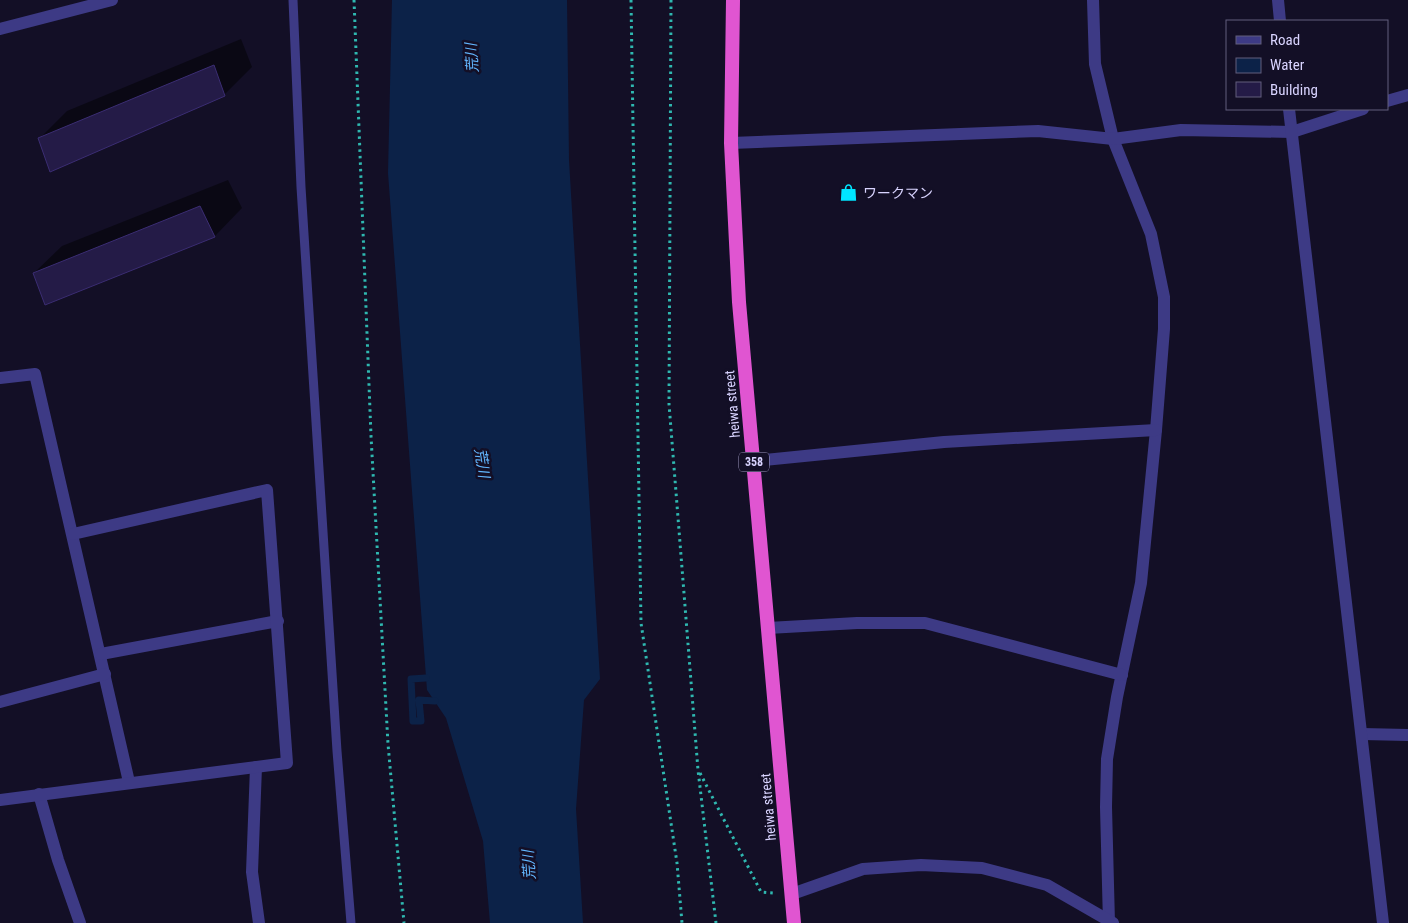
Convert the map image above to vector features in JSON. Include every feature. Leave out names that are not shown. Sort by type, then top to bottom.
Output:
[{"type":"highway","name":"heiwa street","points":[[733,0],[731,143],[739,302],[794,923]]},
{"type":"street","points":[[0,29],[112,0]]},
{"type":"street","points":[[1093,0],[1095,64],[1114,139],[1151,234],[1164,297],[1164,329],[1156,430],[1141,583],[1107,759],[1106,807],[1111,922]]},
{"type":"street","points":[[1278,0],[1280,20]]},
{"type":"street","points":[[1388,101],[1408,95]]},
{"type":"street","points":[[1289,110],[1383,923]]},
{"type":"street","points":[[731,143],[1038,131],[1114,139],[1181,130],[1292,132],[1360,110]]},
{"type":"street","points":[[0,378],[36,374],[129,782]]},
{"type":"street","points":[[754,461],[944,442],[1156,430]]},
{"type":"street","points":[[0,800],[287,763],[267,490],[72,534]]},
{"type":"street","points":[[100,654],[278,621]]},
{"type":"street","points":[[768,628],[857,623],[925,623],[1122,675]]},
{"type":"street","points":[[0,702],[105,674]]},
{"type":"street","points":[[1362,734],[1408,735]]},
{"type":"street","points":[[256,767],[252,872],[259,923]]},
{"type":"street","points":[[39,794],[58,860],[80,923]]},
{"type":"street","points":[[792,894],[862,869],[921,865],[982,868],[1046,885],[1111,922]]},
{"type":"lane","points":[[293,0],[301,187],[337,751],[351,923]]},
{"type":"path","points":[[354,0],[371,436],[388,744],[404,923]]},
{"type":"path","points":[[631,0],[641,623],[677,863],[682,923]]},
{"type":"path","points":[[671,0],[669,404],[698,770],[716,923]]},
{"type":"path","points":[[698,770],[761,892],[792,894]]},
{"type":"water","name":"荒川","points":[[392,0],[567,0],[569,160],[600,679],[584,700],[576,809],[583,923],[490,923],[483,841],[446,718],[427,690],[388,173]]},
{"type":"building","points":[[214,65],[225,96],[50,172],[38,138]]},
{"type":"building","points":[[200,206],[215,237],[45,305],[33,273]]},
{"type":"waterway","points":[[426,678],[411,679],[413,721],[421,721],[419,700],[435,701]]},
{"type":"place","name":"ワークマン","points":[[849,193]]}]
